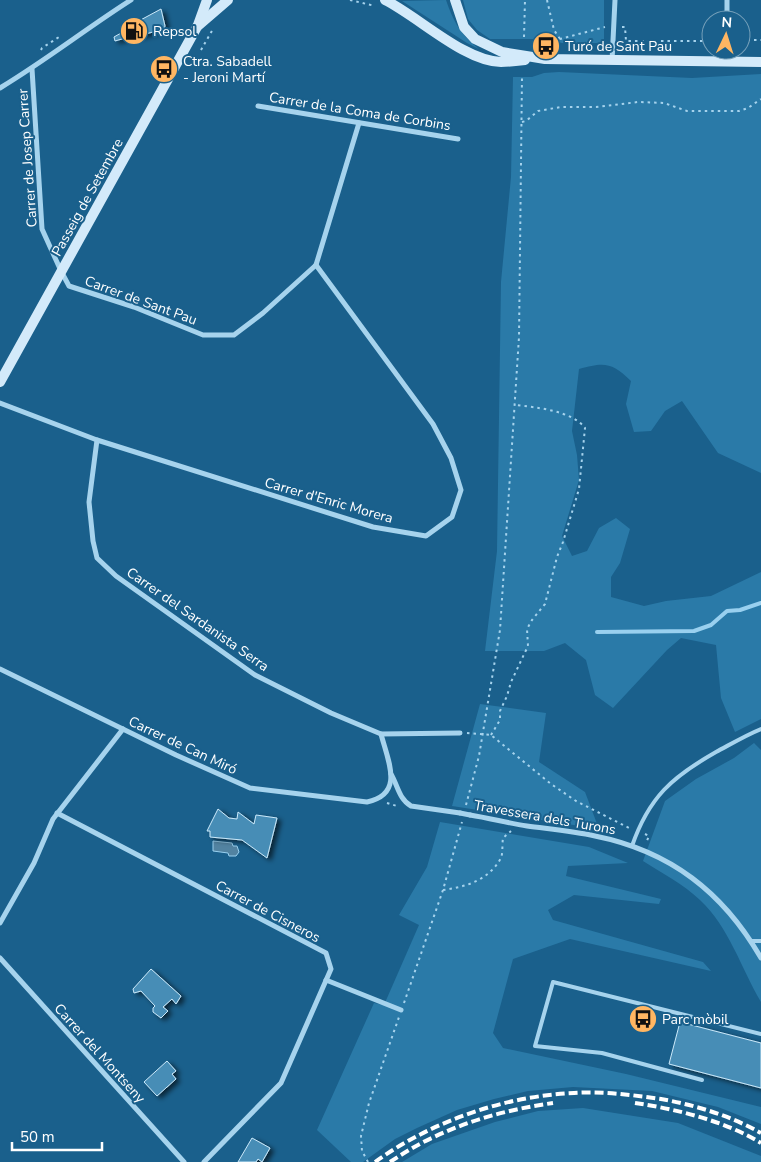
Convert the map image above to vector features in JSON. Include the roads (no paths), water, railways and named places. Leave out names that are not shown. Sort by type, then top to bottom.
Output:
[{"type":"street","points":[[0,88],[32,69],[131,0]]},
{"type":"street","name":"Passeig de Setembre","points":[[0,382],[198,25],[207,0]]},
{"type":"street","name":"Passeig de Setembre","points":[[198,25],[228,0]]},
{"type":"street","points":[[385,0],[470,54],[482,59],[500,62],[539,59],[761,62]]},
{"type":"street","points":[[455,0],[464,27],[475,38],[502,52],[539,59]]},
{"type":"street","points":[[612,60],[615,0]]},
{"type":"street","name":"Carrer de Josep Carrer","points":[[32,69],[42,229],[61,271]]},
{"type":"street","name":"Carrer de la Coma de Corbins","points":[[258,106],[458,139]]},
{"type":"street","points":[[316,265],[359,123]]},
{"type":"street","name":"Carrer de Sant Pau","points":[[61,271],[69,286],[134,307],[203,335],[234,335],[263,313],[316,265]]},
{"type":"street","name":"Carrer d'Enric Morera","points":[[0,403],[96,440],[374,527],[426,536],[452,517],[461,490],[451,458],[433,424],[316,265]]},
{"type":"street","name":"Carrer del Sardanista Serra","points":[[96,440],[89,502],[93,541],[97,558],[116,576],[256,675],[331,713],[381,734],[460,733]]},
{"type":"street","name":"Carrer de Can Miró","points":[[0,669],[250,788],[367,802],[377,800],[386,794],[391,784],[391,774]]},
{"type":"street","points":[[0,924],[34,862],[52,819],[123,729]]},
{"type":"street","points":[[381,734],[391,774]]},
{"type":"street","name":"Travessera dels Turons","points":[[391,774],[399,793],[406,803],[411,806],[594,836],[632,846],[668,862],[693,878],[718,900],[751,941],[761,958]]},
{"type":"street","name":"Carrer de Cisneros","points":[[57,813],[326,953],[331,969],[281,1083],[204,1162]]},
{"type":"street","name":"Carrer del Montseny","points":[[0,958],[184,1162]]},
{"type":"street","points":[[326,980],[401,1010]]},
{"type":"lane","points":[[632,846],[652,805],[674,779],[728,745],[761,729]]},
{"type":"lane","points":[[751,941],[761,941]]},
{"type":"lane","points":[[702,1080],[602,1053],[535,1046],[553,982],[761,1034]]},
{"type":"waterway","points":[[597,632],[694,631],[711,625],[727,611],[740,610],[761,603]]},
{"type":"railway","points":[[375,1162],[420,1134],[470,1113],[522,1099],[574,1093],[618,1094],[674,1101],[725,1116],[761,1133]]},
{"type":"railway","points":[[390,1162],[422,1143],[463,1125],[522,1108],[553,1103]]},
{"type":"railway","points":[[635,1103],[716,1122],[761,1143]]},
{"type":"place","name":"Repsol","points":[[134,31]]},
{"type":"place","name":"Turó de Sant Pau","points":[[546,46]]},
{"type":"place","name":"Ctra. Sabadell - Jeroni Martí","points":[[164,69]]},
{"type":"place","name":"Parc mòbil","points":[[643,1019]]}]
